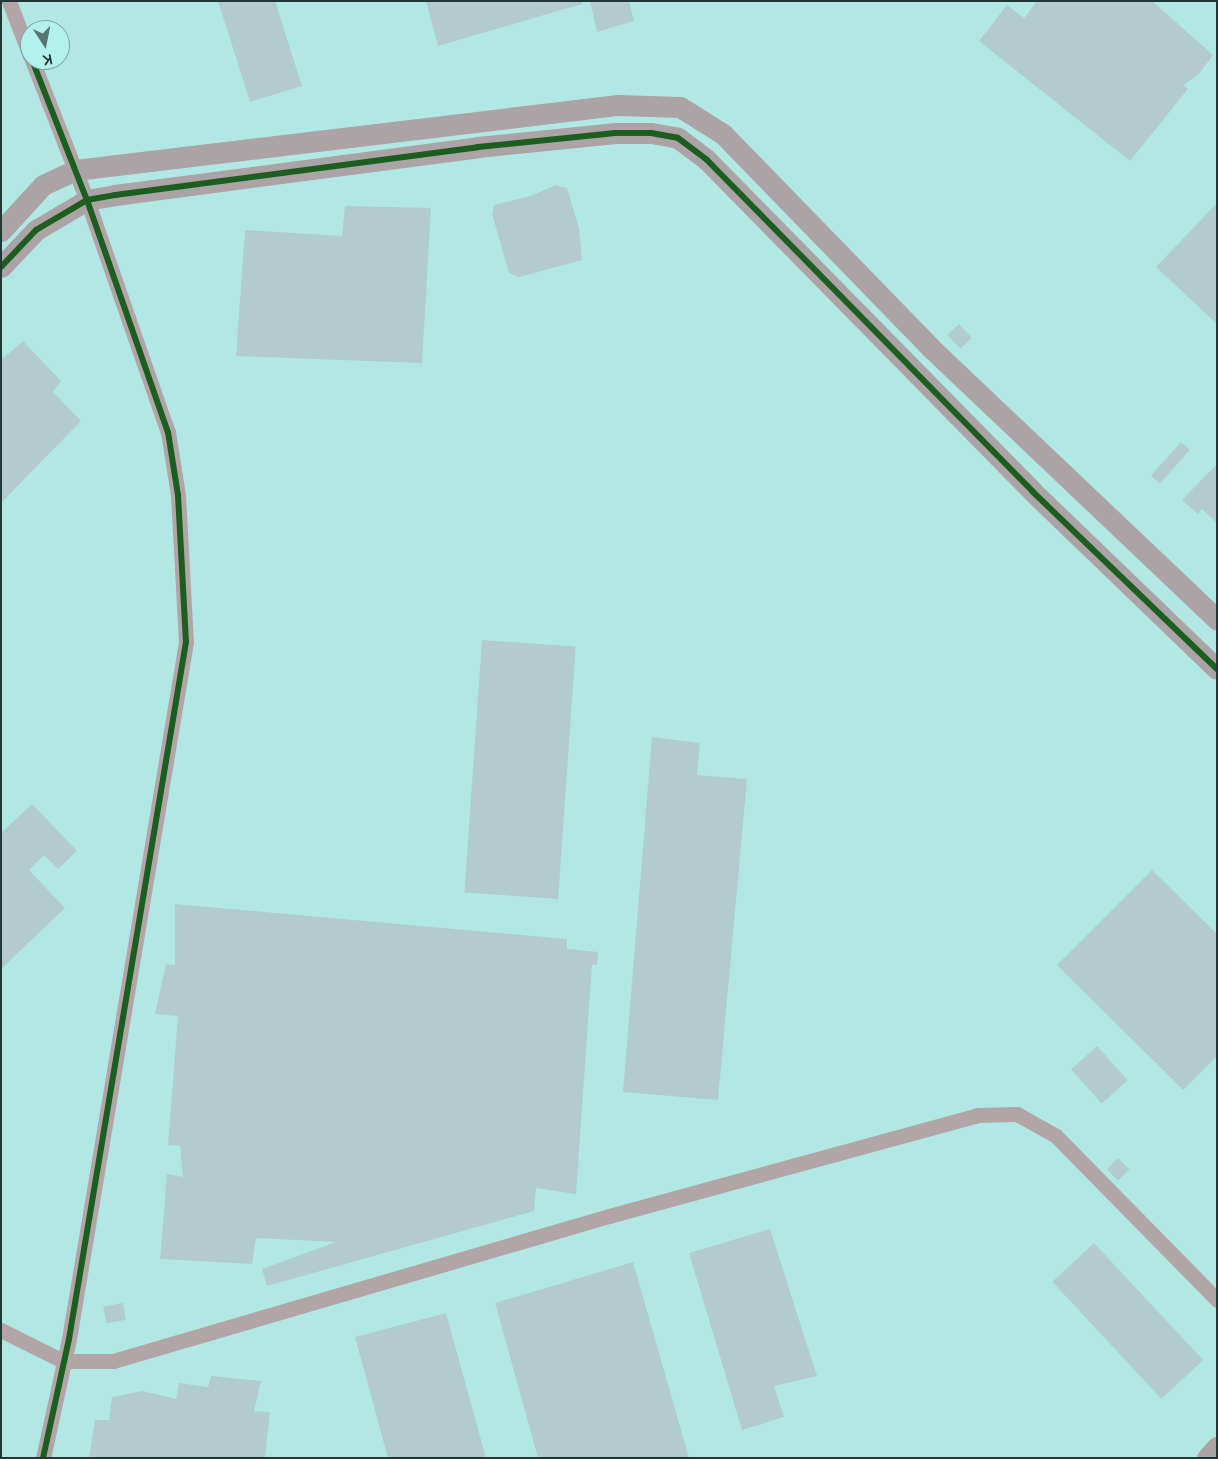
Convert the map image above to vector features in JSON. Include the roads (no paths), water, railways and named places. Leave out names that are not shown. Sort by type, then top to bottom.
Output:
[{"type":"street","points":[[9,1],[20,30]]},
{"type":"street","points":[[36,70],[87,200],[168,432],[178,494],[186,642],[63,1361],[43,1458]]},
{"type":"street","points":[[1,231],[43,185],[75,170],[618,105],[680,107],[723,134],[932,349],[1217,619]]},
{"type":"street","points":[[1,267],[36,230],[87,200],[478,147],[615,133],[651,133],[678,138],[707,160],[1033,492],[1217,669]]},
{"type":"street","points":[[1,1330],[63,1361],[113,1361],[609,1216],[978,1115],[1017,1114],[1056,1136],[1217,1300]]},
{"type":"street","points":[[1207,1458],[1217,1447]]}]
